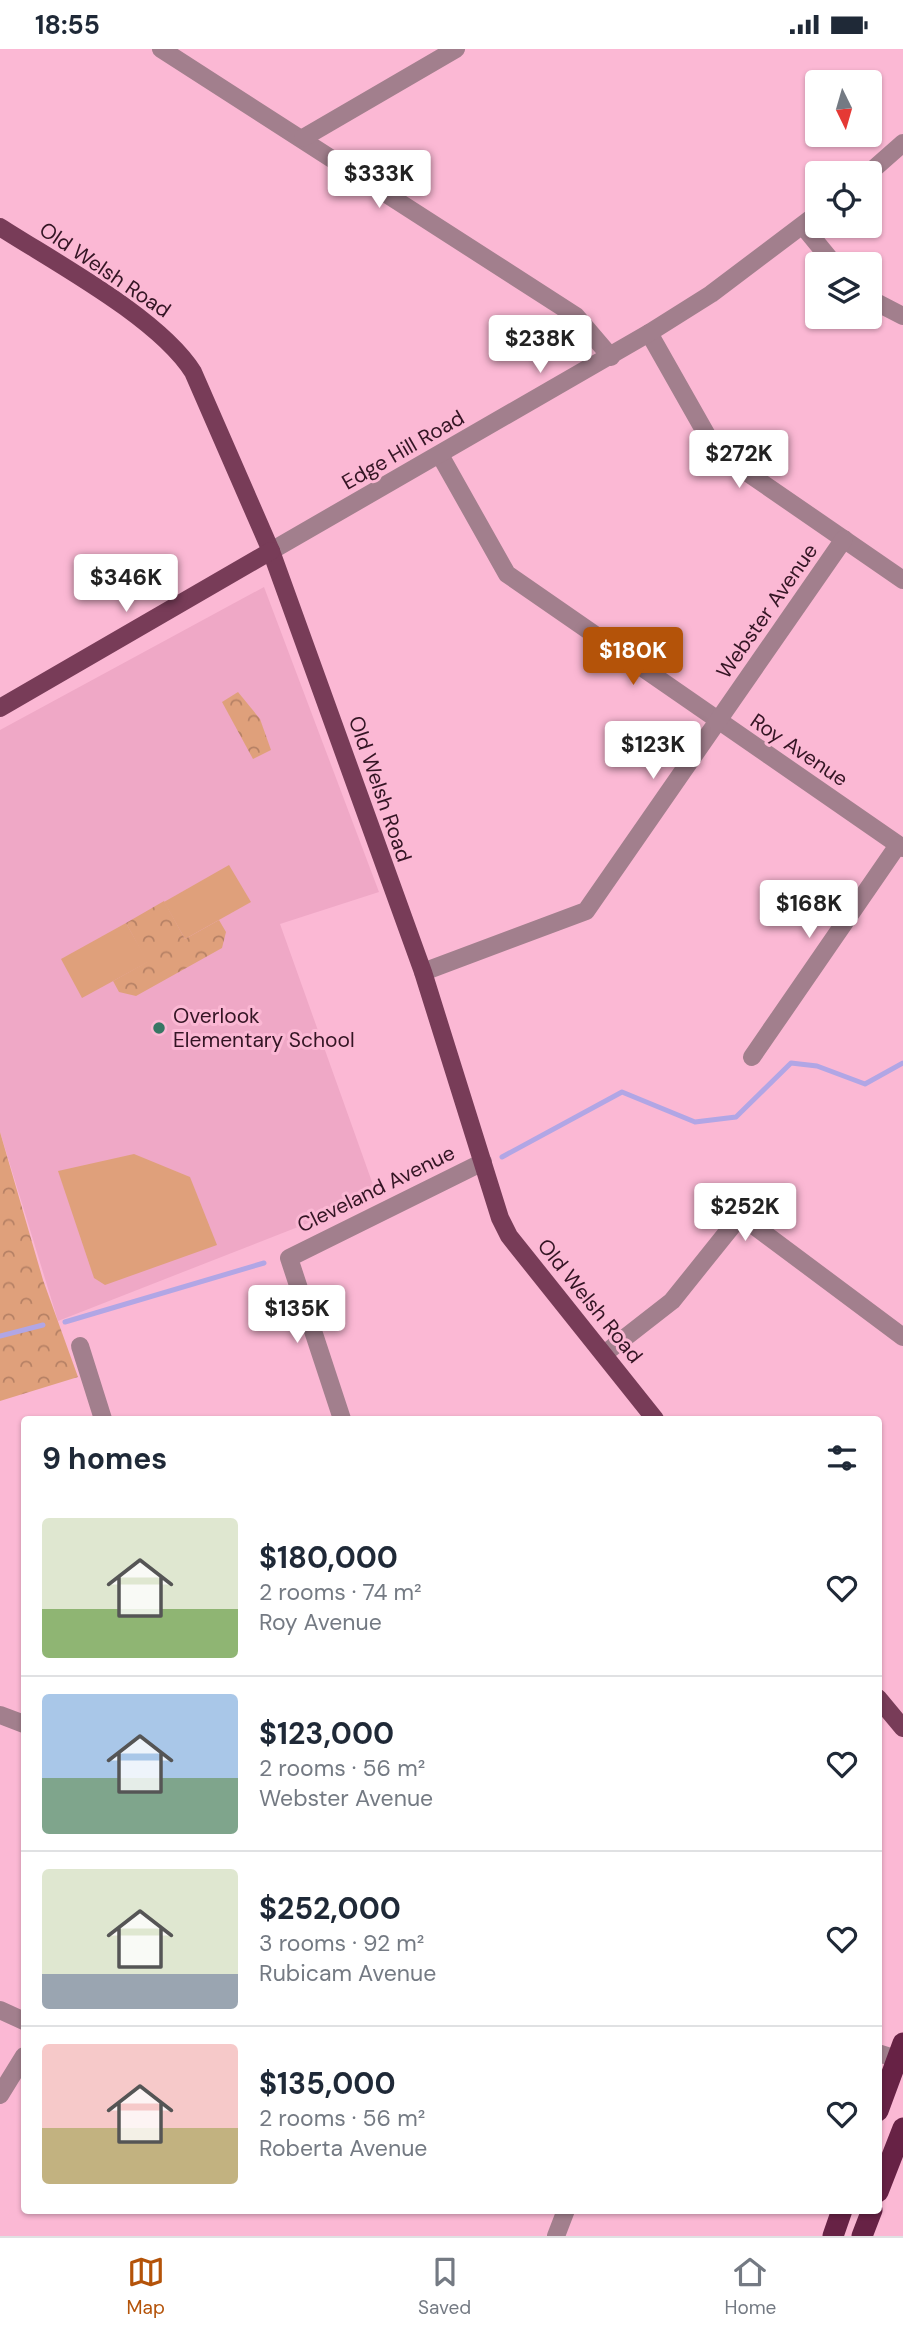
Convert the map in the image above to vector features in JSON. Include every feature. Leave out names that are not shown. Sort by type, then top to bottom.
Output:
[{"type":"highway","points":[[882,2095],[893,2052]]},
{"type":"highway","points":[[882,2182],[903,2127]]},
{"type":"highway","points":[[833,2236],[841,2214]]},
{"type":"highway","points":[[862,2236],[870,2214]]},
{"type":"main road","name":"Old Welsh Road","points":[[0,227],[154,328],[182,355],[193,372],[271,551],[423,972],[500,1218],[509,1236],[653,1416]]},
{"type":"main road","name":"Edge Hill Road","points":[[0,708],[271,551]]},
{"type":"main road","points":[[882,1703],[903,1728]]},
{"type":"street","points":[[161,49],[576,316],[611,356]]},
{"type":"street","points":[[303,138],[456,49]]},
{"type":"street","points":[[882,162],[903,143]]},
{"type":"street","points":[[803,226],[824,252]]},
{"type":"street","name":"Edge Hill Road","points":[[271,551],[649,333],[711,294],[803,226]]},
{"type":"street","points":[[882,305],[903,316]]},
{"type":"street","points":[[649,333],[713,446],[726,458],[903,580]]},
{"type":"street","name":"Roy Avenue","points":[[440,454],[507,574],[717,722],[901,846]]},
{"type":"street","name":"Webster Avenue","points":[[423,972],[586,911],[844,539]]},
{"type":"street","points":[[752,1057],[901,846]]},
{"type":"street","name":"Cleveland Avenue","points":[[341,1416],[289,1258],[483,1162]]},
{"type":"street","points":[[604,1354],[672,1301],[737,1220],[745,1219],[903,1337]]},
{"type":"street","points":[[80,1346],[102,1416]]},
{"type":"street","points":[[0,1715],[21,1723]]},
{"type":"street","points":[[0,2010],[21,2020]]},
{"type":"street","points":[[0,2095],[21,2061]]},
{"type":"street","points":[[556,2236],[564,2214]]},
{"type":"shaded area","name":"Overlook Elementary School","points":[[264,587],[379,892],[280,924],[377,1196],[58,1321],[0,1132],[0,730]]},
{"type":"green space","points":[[238,692],[260,719],[271,750],[253,759],[222,702]]},
{"type":"green space","points":[[229,865],[251,902],[185,939],[164,902]]},
{"type":"green space","points":[[164,901],[185,939],[219,920],[226,932],[222,948],[136,996],[119,992],[113,981],[147,962],[126,923]]},
{"type":"green space","points":[[126,923],[148,962],[82,998],[61,959]]},
{"type":"green space","points":[[0,1132],[43,1280],[78,1377],[0,1401]]},
{"type":"green space","points":[[134,1154],[190,1177],[217,1245],[105,1285],[94,1278],[58,1171]]},
{"type":"waterway","points":[[502,1157],[622,1092],[695,1122],[736,1117],[791,1063],[817,1066],[865,1084],[903,1063]]},
{"type":"waterway","points":[[65,1322],[264,1263]]},
{"type":"waterway","points":[[0,1336],[43,1325]]},
{"type":"place","name":"Overlook Elementary School","points":[[159,1028]]}]
